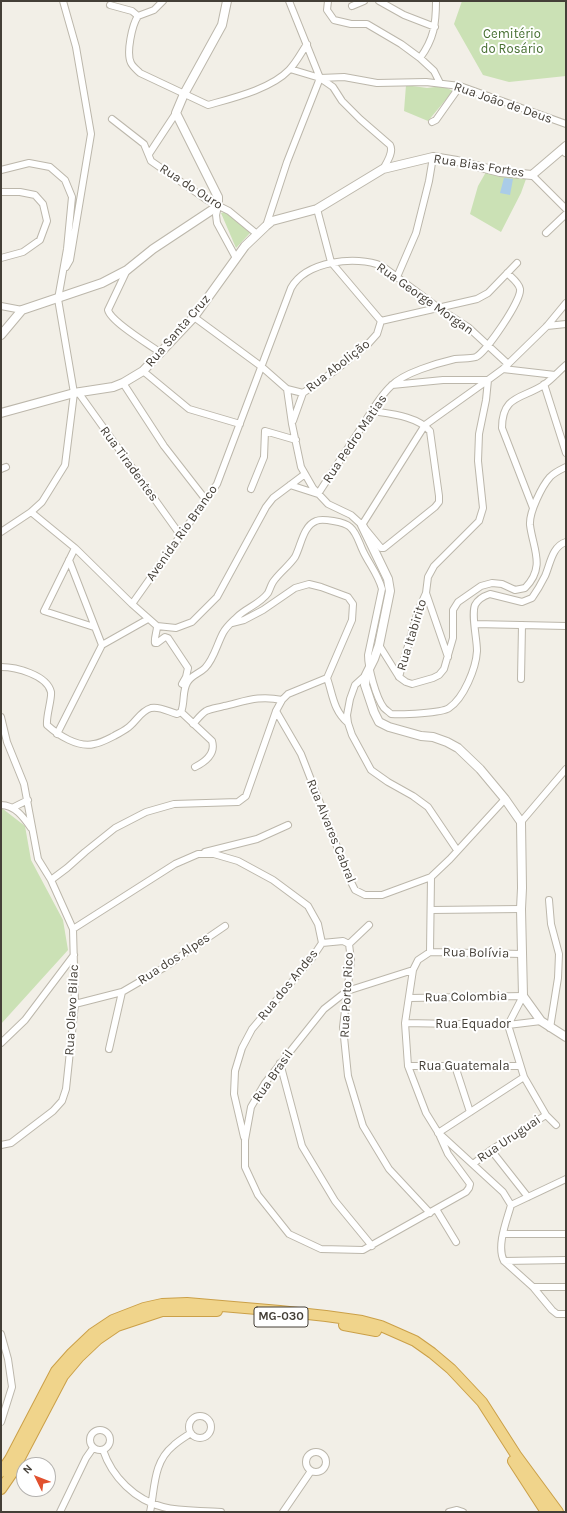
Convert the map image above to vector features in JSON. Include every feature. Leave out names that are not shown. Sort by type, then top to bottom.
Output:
[{"type":"highway","name":"MG-030","points":[[1,1472],[10,1459],[56,1371],[92,1334],[113,1320],[144,1308],[162,1304],[187,1303],[215,1305],[362,1321],[381,1326],[415,1341],[451,1368],[482,1402],[516,1455],[558,1512]]},
{"type":"highway","name":"MG-030","points":[[1,1489],[12,1473],[63,1376],[98,1338],[117,1326],[162,1312],[214,1311],[325,1321],[379,1332],[396,1338],[421,1352],[460,1385],[486,1419],[546,1512]]},
{"type":"street","points":[[62,276],[70,260],[91,134],[76,47],[64,1]]},
{"type":"street","points":[[163,1],[154,10],[138,16],[134,22],[130,43],[131,64],[140,73],[208,105],[230,99],[281,78],[290,69],[307,44]]},
{"type":"street","points":[[149,154],[176,113],[184,94],[222,25],[227,1]]},
{"type":"street","points":[[266,226],[287,162],[320,78],[289,1]]},
{"type":"street","points":[[328,1],[327,10],[334,20],[351,24],[367,24],[401,44],[434,71],[440,83]]},
{"type":"street","points":[[352,6],[364,1]]},
{"type":"street","points":[[379,1],[404,15],[435,26]]},
{"type":"street","points":[[420,58],[427,48],[435,26],[436,1]]},
{"type":"street","points":[[110,5],[132,11],[138,16]]},
{"type":"street","points":[[290,69],[320,78],[333,87],[342,101],[390,145],[392,152],[383,169]]},
{"type":"street","name":"Rua João de Deus","points":[[320,78],[344,77],[376,83],[440,83],[460,86],[566,124]]},
{"type":"street","points":[[432,122],[436,120],[460,86]]},
{"type":"street","points":[[176,113],[218,197],[216,215],[218,223],[236,258]]},
{"type":"street","name":"Rua do Ouro","points":[[112,119],[144,144],[152,161],[218,206],[229,211],[257,234]]},
{"type":"street","name":"Rua Bias Fortes","points":[[257,234],[272,221],[317,209],[383,169],[433,157],[500,172],[532,175],[565,151]]},
{"type":"street","points":[[397,277],[416,233],[429,181],[433,157]]},
{"type":"street","points":[[1,170],[29,163],[50,167],[66,180],[72,197],[67,249],[58,299],[76,393],[65,465],[42,502],[31,512],[1,532]]},
{"type":"street","points":[[532,175],[566,209]]},
{"type":"street","points":[[1,192],[20,192],[35,195],[43,204],[47,221],[40,240],[23,252],[1,258]]},
{"type":"street","points":[[1,306],[22,310],[102,283],[127,270],[154,249],[218,206]]},
{"type":"street","points":[[317,209],[331,262],[381,321],[440,309],[477,299],[488,293],[517,263]]},
{"type":"street","points":[[546,233],[566,214]]},
{"type":"street","name":"Rua Santa Cruz","points":[[1,413],[76,393],[112,387],[123,383],[143,371],[194,317],[245,246],[257,234]]},
{"type":"street","name":"Rua George Morgan","points":[[331,262],[373,262],[382,266],[440,309],[468,327],[508,364]]},
{"type":"street","name":"Avenida Rio Branco","points":[[132,604],[217,484],[291,288],[295,281],[308,272],[331,262]]},
{"type":"street","points":[[127,270],[108,310],[109,314],[124,328],[161,353]]},
{"type":"street","points":[[391,385],[403,377],[444,362],[476,356],[489,346],[520,295],[520,289],[517,283],[507,274]]},
{"type":"street","points":[[362,525],[425,425],[503,369],[547,326],[566,303]]},
{"type":"street","points":[[1,334],[22,310]]},
{"type":"street","points":[[194,317],[262,367],[287,389],[304,393]]},
{"type":"street","name":"Rua Abolição","points":[[292,424],[304,393],[368,344],[377,334],[381,321]]},
{"type":"street","points":[[547,326],[566,324]]},
{"type":"street","points":[[533,508],[502,428],[502,418],[504,410],[509,403],[517,397],[544,384],[566,366]]},
{"type":"street","points":[[503,369],[555,375]]},
{"type":"street","points":[[143,371],[189,409],[240,424]]},
{"type":"street","name":"Rua Pedro Matias","points":[[318,494],[372,411],[391,385],[443,380],[488,380]]},
{"type":"street","name":"Rua Itabirito","points":[[399,677],[418,611],[426,593],[428,577],[434,566],[479,521],[483,508],[478,461],[479,434],[486,400],[488,380]]},
{"type":"street","points":[[123,383],[164,446],[206,500]]},
{"type":"street","points":[[544,384],[566,453]]},
{"type":"street","points":[[287,389],[292,424],[301,467],[305,474],[318,494],[328,504],[351,514],[379,546],[384,548],[435,507],[439,502],[439,496],[430,431],[425,425],[401,416],[372,411]]},
{"type":"street","name":"Rua Tiradentes","points":[[76,393],[181,536]]},
{"type":"street","points":[[251,488],[264,457],[265,431],[296,440]]},
{"type":"street","points":[[379,646],[399,677],[406,682],[412,684],[440,675],[444,669],[453,638],[453,610],[458,602],[481,586],[492,582],[502,584],[515,590],[525,588],[532,581],[538,564],[530,523],[533,508],[549,478],[556,471],[566,467]]},
{"type":"street","points":[[31,512],[75,548],[148,619],[157,626],[176,628],[192,622],[205,611],[227,580],[266,507],[273,498],[305,474]]},
{"type":"street","points":[[290,484],[318,494]]},
{"type":"street","points":[[181,712],[184,705],[184,692],[187,682],[192,676],[205,668],[209,663],[224,632],[238,616],[255,605],[267,594],[274,582],[295,557],[304,534],[316,520],[347,525],[352,528],[363,552],[380,580],[382,588],[368,655],[368,671],[384,708],[392,714],[438,712],[449,708],[464,690],[474,667],[476,652],[474,612],[476,603],[481,598],[490,594],[522,602],[532,598],[546,574],[552,555],[562,543],[566,542]]},
{"type":"street","points":[[362,525],[388,579],[390,591],[379,646],[368,671],[365,685],[379,722],[393,729],[421,736],[433,737],[458,748],[480,769],[505,799],[521,822],[523,996],[508,1025],[524,1078],[546,1115],[556,1125]]},
{"type":"street","points":[[75,548],[44,611],[94,627]]},
{"type":"street","points":[[69,560],[102,645]]},
{"type":"street","points":[[231,624],[244,620],[263,610],[295,588],[309,584],[348,597],[354,604],[352,620],[327,678],[335,707],[340,716],[348,723]]},
{"type":"street","points":[[426,593],[448,657]]},
{"type":"street","points":[[57,734],[102,645],[148,619]]},
{"type":"street","points":[[475,624],[566,626]]},
{"type":"street","points":[[521,679],[522,625]]},
{"type":"street","points":[[157,626],[157,632],[154,640],[155,643],[165,637],[168,638],[188,668],[186,677],[181,686],[181,689],[184,692]]},
{"type":"street","points":[[1,666],[13,667],[44,680],[51,692],[46,719],[47,725],[57,734],[86,745],[111,738],[129,727],[143,712],[151,708],[159,708],[178,714],[181,712]]},
{"type":"street","points":[[368,671],[355,685],[350,699],[347,715],[352,735],[371,770],[428,807],[457,850]]},
{"type":"street","points":[[51,880],[116,828],[146,812],[174,804],[238,802],[246,796],[276,711],[282,700],[288,694],[327,678]]},
{"type":"street","points":[[193,724],[206,711],[215,708],[253,698],[272,698],[282,700]]},
{"type":"street","name":"Rua Alvares Cabral","points":[[276,711],[301,754],[350,880],[355,890],[365,896],[382,895],[431,877],[450,859],[505,799]]},
{"type":"street","points":[[181,712],[212,741],[214,746],[206,762],[195,767]]},
{"type":"street","points":[[1,717],[7,742],[24,784],[38,859],[51,880],[73,929],[74,955]]},
{"type":"street","points":[[521,822],[566,769]]},
{"type":"street","points":[[12,808],[28,800]]},
{"type":"street","points":[[1,805],[5,805],[17,811],[32,829]]},
{"type":"street","points":[[198,854],[257,839],[288,825]]},
{"type":"street","name":"Rua dos Andes","points":[[73,929],[175,864],[198,854],[214,854],[238,861],[273,880],[308,906],[318,924],[322,943],[312,958],[252,1029],[242,1048],[235,1072],[234,1094],[245,1140]]},
{"type":"street","points":[[431,877],[430,952],[418,960],[413,970],[410,998],[405,1023],[408,1066],[426,1113],[439,1134],[503,1192],[511,1205],[503,1234],[501,1256],[504,1261],[533,1287],[552,1310],[557,1314],[566,1314]]},
{"type":"street","points":[[549,900],[551,924],[559,954],[558,978],[550,1028]]},
{"type":"street","points":[[431,910],[521,909]]},
{"type":"street","name":"Rua Porto Rico","points":[[349,944],[369,925]]},
{"type":"street","name":"Rua dos Alpes","points":[[75,1004],[122,992],[165,967],[224,926]]},
{"type":"street","name":"Rua Porto Rico","points":[[322,943],[343,941],[349,944]]},
{"type":"street","name":"Rua Porto Rico","points":[[349,944],[351,960],[343,1027],[348,1069],[362,1126],[389,1169],[433,1211],[456,1242]]},
{"type":"street","name":"Rua Bolívia","points":[[430,952],[522,954]]},
{"type":"street","name":"Rua Olavo Bilac","points":[[1,1145],[11,1143],[53,1111],[62,1101],[66,1089],[75,1004],[74,955]]},
{"type":"street","name":"Rua Olavo Bilac","points":[[1,1043],[25,1020],[74,955]]},
{"type":"street","name":"Rua Brasil","points":[[413,970],[347,991],[324,1009],[265,1083],[251,1107],[245,1140],[245,1167],[258,1195],[289,1234],[322,1249],[363,1250],[466,1192],[469,1188],[470,1184],[448,1154],[439,1134]]},
{"type":"street","points":[[109,1049],[122,992]]},
{"type":"street","points":[[523,996],[541,1021],[566,1037]]},
{"type":"street","name":"Rua Colombia","points":[[410,998],[523,996]]},
{"type":"street","name":"Rua Equador","points":[[405,1023],[508,1025],[541,1021]]},
{"type":"street","points":[[280,1063],[302,1146],[335,1201],[372,1246]]},
{"type":"street","name":"Rua Guatemala","points":[[408,1066],[520,1066]]},
{"type":"street","points":[[455,1066],[470,1112]]},
{"type":"street","points":[[439,1134],[470,1112],[524,1078]]},
{"type":"street","name":"Rua Uruguai","points":[[473,1164],[491,1150],[546,1115]]},
{"type":"street","points":[[491,1150],[528,1197]]},
{"type":"street","points":[[511,1205],[566,1179]]},
{"type":"street","points":[[503,1234],[566,1234]]},
{"type":"street","points":[[504,1261],[566,1260]]},
{"type":"street","points":[[533,1287],[566,1287]]},
{"type":"street","points":[[1,1334],[8,1359],[12,1387],[1,1422]]},
{"type":"street","points":[[100,1429],[107,1432],[110,1438],[109,1445],[103,1450],[94,1448],[90,1443],[90,1436],[94,1431],[100,1429]]},
{"type":"street","points":[[150,1512],[157,1469],[163,1456],[173,1446],[191,1433]]},
{"type":"street","points":[[60,1512],[86,1458],[94,1448]]},
{"type":"street","points":[[103,1450],[112,1470],[125,1485],[140,1498],[163,1508],[221,1512]]},
{"type":"street","points":[[283,1512],[311,1470]]},
{"type":"street","points":[[449,1512],[457,1510],[463,1512]]},
{"type":"green space","name":"Cemitério do Rosário","points":[[462,1],[566,1],[566,76],[509,82],[483,75],[454,24]]},
{"type":"green space","points":[[406,85],[427,88],[443,86],[453,91],[428,121],[404,111]]},
{"type":"green space","points":[[486,172],[526,179],[521,193],[501,232],[470,214],[478,186]]},
{"type":"green space","points":[[225,212],[251,232],[236,248],[221,213]]},
{"type":"green space","points":[[1,809],[25,826],[31,860],[63,920],[68,950],[1,1024]]},
{"type":"water","points":[[504,178],[513,179],[510,195],[500,193]]}]
